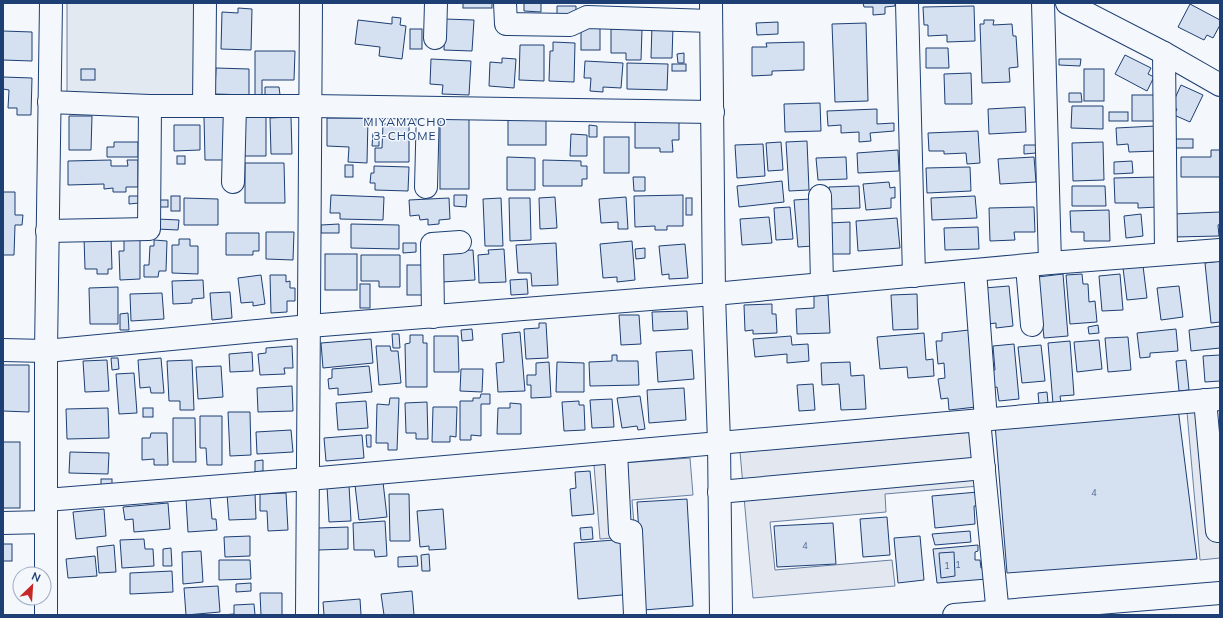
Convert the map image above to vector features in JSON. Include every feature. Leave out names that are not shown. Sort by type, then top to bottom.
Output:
[{"type":"street","points":[[46,615],[46,351],[51,3]]},
{"type":"street","points":[[204,106],[205,3]]},
{"type":"street","points":[[307,615],[312,3]]},
{"type":"street","points":[[435,38],[436,3]]},
{"type":"street","points":[[505,3],[506,24],[570,25],[587,17],[711,12],[714,294],[719,443],[721,615]]},
{"type":"street","points":[[907,3],[914,276]]},
{"type":"street","points":[[1043,3],[1050,263]]},
{"type":"street","points":[[1067,3],[1164,53],[1220,85]]},
{"type":"street","points":[[1164,53],[1166,254]]},
{"type":"street","points":[[49,102],[150,106],[311,106],[713,112]]},
{"type":"street","points":[[47,231],[149,229],[150,106]]},
{"type":"street","points":[[233,182],[235,106]]},
{"type":"street","points":[[426,187],[428,108]]},
{"type":"street","points":[[820,196],[822,284]]},
{"type":"street","points":[[433,316],[432,244],[460,242]]},
{"type":"street","points":[[3,350],[46,351],[309,326],[714,294],[1050,263],[1220,250]]},
{"type":"street","points":[[1027,266],[1032,325]]},
{"type":"street","points":[[976,270],[984,468],[997,613]]},
{"type":"street","points":[[46,500],[308,479],[1213,400],[1217,531],[1220,531]]},
{"type":"street","points":[[616,452],[620,532],[631,531],[635,615]]},
{"type":"street","points":[[719,492],[984,468]]},
{"type":"street","points":[[3,523],[46,522]]},
{"type":"street","points":[[954,615],[997,613],[1220,593]]},
{"type":"shaded area","points":[[67,3],[198,3],[197,97],[67,92]]},
{"type":"shaded area","points":[[1220,409],[1220,558],[1200,560],[1187,412]]},
{"type":"shaded area","points":[[974,432],[979,486],[885,494],[886,512],[770,522],[775,570],[892,560],[895,586],[753,598],[740,452]]},
{"type":"shaded area","points":[[690,458],[693,495],[632,500],[635,536],[600,539],[594,465]]},
{"type":"building","points":[[463,3],[492,3],[492,8],[463,8]]},
{"type":"building","points":[[524,3],[541,3],[541,12],[524,11]]},
{"type":"building","points":[[863,3],[895,3],[895,6],[885,7],[885,14],[873,15],[873,7],[864,7]]},
{"type":"building","points":[[1190,4],[1220,20],[1220,25],[1213,38],[1207,35],[1204,40],[1178,27]]},
{"type":"building","points":[[557,6],[576,6],[576,16],[557,15]]},
{"type":"building","points":[[974,6],[975,41],[947,42],[947,35],[928,36],[928,25],[924,25],[923,7]]},
{"type":"building","points":[[238,8],[252,9],[251,50],[221,49],[222,12],[238,13]]},
{"type":"building","points":[[392,17],[401,18],[400,25],[406,26],[402,59],[379,56],[380,47],[355,44],[358,20],[392,24]]},
{"type":"building","points":[[445,19],[474,20],[472,51],[444,50]]},
{"type":"building","points":[[984,20],[994,20],[993,25],[1012,24],[1013,36],[1016,36],[1018,67],[1009,68],[1010,82],[982,83],[980,24],[984,24]]},
{"type":"building","points":[[778,22],[778,34],[757,35],[756,23]]},
{"type":"building","points":[[866,23],[868,101],[835,102],[832,24]]},
{"type":"building","points":[[581,24],[600,24],[600,50],[581,50]]},
{"type":"building","points":[[652,25],[673,26],[672,58],[651,58]]},
{"type":"building","points":[[410,29],[422,29],[422,49],[410,49]]},
{"type":"building","points":[[611,29],[642,30],[641,60],[626,60],[626,53],[611,53]]},
{"type":"building","points":[[3,31],[32,32],[32,61],[3,60]]},
{"type":"building","points":[[553,42],[575,43],[574,82],[549,81],[550,51],[553,51]]},
{"type":"building","points":[[804,42],[804,70],[772,71],[772,75],[752,76],[752,47],[767,47],[766,43]]},
{"type":"building","points":[[520,45],[544,45],[544,81],[519,80]]},
{"type":"building","points":[[926,48],[948,48],[949,68],[926,68]]},
{"type":"building","points":[[255,51],[295,51],[294,80],[262,80],[262,95],[255,95]]},
{"type":"building","points":[[684,53],[684,63],[678,63],[677,54]]},
{"type":"building","points":[[1125,55],[1151,68],[1148,74],[1154,77],[1147,91],[1115,74]]},
{"type":"building","points":[[502,58],[516,59],[514,88],[489,86],[490,62],[502,63]]},
{"type":"building","points":[[431,59],[471,61],[469,95],[442,94],[443,85],[430,84]]},
{"type":"building","points":[[1059,59],[1081,59],[1080,66],[1059,65]]},
{"type":"building","points":[[585,61],[623,63],[621,88],[603,87],[603,92],[590,91],[591,78],[584,78]]},
{"type":"building","points":[[627,63],[668,64],[667,90],[627,89]]},
{"type":"building","points":[[672,64],[686,64],[686,71],[672,71]]},
{"type":"building","points":[[216,68],[249,69],[249,95],[215,94]]},
{"type":"building","points":[[81,69],[95,69],[95,80],[81,80]]},
{"type":"building","points":[[1084,69],[1104,69],[1104,101],[1084,101]]},
{"type":"building","points":[[971,73],[972,104],[945,104],[944,74]]},
{"type":"building","points":[[3,77],[32,78],[31,115],[17,115],[17,108],[8,108],[9,90],[3,89]]},
{"type":"building","points":[[1181,85],[1203,95],[1190,122],[1174,115],[1177,109],[1171,107]]},
{"type":"building","points":[[265,87],[279,87],[280,95],[265,96]]},
{"type":"building","points":[[1069,93],[1081,93],[1082,102],[1069,102]]},
{"type":"building","points":[[1132,95],[1155,95],[1155,121],[1132,121]]},
{"type":"building","points":[[820,103],[821,131],[785,132],[784,104]]},
{"type":"building","points":[[1072,106],[1103,106],[1103,129],[1071,128]]},
{"type":"building","points":[[1025,107],[1026,132],[989,134],[988,109]]},
{"type":"building","points":[[877,109],[877,124],[894,123],[894,131],[870,133],[871,141],[859,142],[859,132],[841,133],[841,125],[828,126],[827,111]]},
{"type":"building","points":[[1109,112],[1128,112],[1128,121],[1109,121]]},
{"type":"building","points":[[69,116],[92,116],[91,150],[69,150]]},
{"type":"building","points":[[226,116],[226,160],[205,160],[204,117]]},
{"type":"building","points":[[240,116],[266,116],[266,156],[239,156]]},
{"type":"building","points":[[440,116],[469,116],[469,189],[440,189]]},
{"type":"building","points":[[508,116],[546,116],[546,145],[508,145]]},
{"type":"building","points":[[291,117],[292,154],[271,154],[270,118]]},
{"type":"building","points":[[327,118],[368,118],[367,163],[348,162],[349,147],[327,146]]},
{"type":"building","points":[[635,120],[679,121],[679,140],[672,140],[673,152],[660,152],[660,148],[635,148]]},
{"type":"building","points":[[383,124],[409,125],[409,162],[375,162],[375,148],[382,148]]},
{"type":"building","points":[[174,125],[200,125],[200,150],[174,151]]},
{"type":"building","points":[[589,125],[597,126],[597,137],[589,137]]},
{"type":"building","points":[[1156,126],[1157,151],[1129,152],[1128,144],[1117,145],[1116,128]]},
{"type":"building","points":[[978,131],[980,163],[967,164],[966,153],[944,154],[944,151],[929,151],[928,133]]},
{"type":"building","points":[[373,133],[379,133],[379,146],[372,146]]},
{"type":"building","points":[[571,134],[587,135],[587,156],[570,156]]},
{"type":"building","points":[[604,137],[629,137],[629,173],[604,173]]},
{"type":"building","points":[[1173,139],[1193,139],[1193,148],[1173,148]]},
{"type":"building","points":[[807,141],[809,190],[789,191],[786,142]]},
{"type":"building","points":[[114,142],[138,142],[138,157],[107,157],[107,147],[114,147]]},
{"type":"building","points":[[781,142],[783,170],[768,171],[766,143]]},
{"type":"building","points":[[1103,142],[1104,180],[1073,181],[1072,143]]},
{"type":"building","points":[[763,144],[765,176],[737,178],[735,145]]},
{"type":"building","points":[[1024,145],[1036,145],[1036,153],[1024,154]]},
{"type":"building","points":[[898,150],[899,171],[858,173],[857,153]]},
{"type":"building","points":[[1211,150],[1220,150],[1220,177],[1181,177],[1181,157],[1211,157]]},
{"type":"building","points":[[177,156],[185,156],[185,164],[177,164]]},
{"type":"building","points":[[507,157],[535,158],[535,190],[507,190]]},
{"type":"building","points":[[846,157],[847,179],[818,180],[816,158]]},
{"type":"building","points":[[1034,157],[1036,182],[1000,184],[998,159]]},
{"type":"building","points":[[111,160],[111,166],[128,166],[127,160],[138,160],[138,187],[126,187],[126,192],[113,192],[113,188],[104,189],[104,184],[68,185],[68,161]]},
{"type":"building","points":[[543,160],[581,161],[581,166],[587,166],[587,179],[582,179],[582,186],[543,186]]},
{"type":"building","points":[[1132,161],[1133,173],[1114,174],[1114,162]]},
{"type":"building","points":[[245,163],[284,163],[285,203],[245,203]]},
{"type":"building","points":[[345,165],[353,165],[353,177],[345,177]]},
{"type":"building","points":[[374,166],[409,167],[408,191],[375,190],[375,183],[370,183],[371,173],[374,173]]},
{"type":"building","points":[[970,167],[971,191],[927,193],[926,168]]},
{"type":"building","points":[[633,177],[645,177],[645,191],[634,191]]},
{"type":"building","points":[[1157,177],[1158,207],[1138,208],[1138,203],[1115,203],[1114,178]]},
{"type":"building","points":[[782,181],[784,202],[739,207],[737,186]]},
{"type":"building","points":[[889,182],[890,188],[895,187],[895,198],[891,198],[891,208],[866,210],[863,184]]},
{"type":"building","points":[[859,186],[860,208],[831,209],[829,187]]},
{"type":"building","points":[[1072,186],[1105,186],[1106,206],[1072,206]]},
{"type":"building","points":[[3,192],[15,192],[15,215],[23,215],[22,225],[15,225],[14,255],[3,255]]},
{"type":"building","points":[[331,195],[384,197],[383,220],[340,219],[340,213],[330,213]]},
{"type":"building","points":[[454,195],[467,195],[466,207],[454,206]]},
{"type":"building","points":[[683,195],[683,226],[667,226],[667,230],[655,230],[655,226],[635,227],[634,196]]},
{"type":"building","points":[[129,196],[139,196],[139,203],[129,204]]},
{"type":"building","points":[[171,196],[180,196],[180,211],[171,211]]},
{"type":"building","points":[[975,196],[977,218],[932,220],[931,198]]},
{"type":"building","points":[[555,197],[557,228],[540,229],[539,198]]},
{"type":"building","points":[[626,197],[628,229],[618,229],[618,222],[601,223],[599,199]]},
{"type":"building","points":[[184,198],[218,199],[218,225],[184,225]]},
{"type":"building","points":[[449,198],[450,219],[439,220],[439,224],[428,225],[428,219],[420,220],[419,215],[410,216],[409,200]]},
{"type":"building","points":[[501,198],[503,246],[485,246],[483,199]]},
{"type":"building","points":[[509,198],[530,198],[531,240],[510,241]]},
{"type":"building","points":[[686,198],[692,198],[692,215],[686,215]]},
{"type":"building","points":[[810,199],[813,246],[798,247],[794,200]]},
{"type":"building","points":[[159,200],[168,200],[168,207],[159,207]]},
{"type":"building","points":[[790,207],[793,239],[776,240],[774,208]]},
{"type":"building","points":[[1034,207],[1035,232],[1014,232],[1015,240],[990,241],[989,208]]},
{"type":"building","points":[[1109,210],[1110,241],[1084,241],[1084,232],[1071,232],[1070,211]]},
{"type":"building","points":[[1220,212],[1220,224],[1218,225],[1219,236],[1174,237],[1173,214]]},
{"type":"building","points":[[1141,214],[1143,236],[1126,238],[1124,216]]},
{"type":"building","points":[[769,217],[772,243],[742,245],[740,219]]},
{"type":"building","points":[[897,218],[900,248],[858,251],[856,221]]},
{"type":"building","points":[[157,219],[179,220],[178,230],[157,229]]},
{"type":"building","points":[[850,222],[850,254],[829,254],[829,223]]},
{"type":"building","points":[[339,224],[339,233],[321,233],[321,225]]},
{"type":"building","points":[[351,224],[399,225],[399,249],[351,248]]},
{"type":"building","points":[[978,227],[979,249],[945,250],[944,228]]},
{"type":"building","points":[[266,232],[294,232],[293,260],[266,259]]},
{"type":"building","points":[[226,233],[259,233],[259,251],[253,251],[253,255],[226,255]]},
{"type":"building","points":[[84,237],[111,237],[112,269],[108,269],[108,274],[97,274],[97,269],[85,269]]},
{"type":"building","points":[[124,238],[140,238],[140,279],[120,280],[119,251],[124,251]]},
{"type":"building","points":[[179,239],[190,239],[190,246],[198,246],[198,274],[172,273],[172,245],[179,245]]},
{"type":"building","points":[[154,240],[167,241],[166,271],[159,271],[158,277],[144,277],[144,265],[149,265],[150,246],[154,246]]},
{"type":"building","points":[[632,241],[635,280],[617,282],[617,277],[603,278],[600,244]]},
{"type":"building","points":[[403,243],[416,243],[416,252],[403,253]]},
{"type":"building","points":[[556,243],[558,285],[532,286],[531,273],[518,273],[516,245]]},
{"type":"building","points":[[685,244],[688,278],[669,279],[669,274],[662,275],[659,246]]},
{"type":"building","points":[[645,248],[645,258],[636,259],[635,249]]},
{"type":"building","points":[[504,249],[506,282],[479,283],[478,255],[489,254],[488,250]]},
{"type":"building","points":[[473,250],[475,280],[442,282],[441,251]]},
{"type":"building","points":[[325,254],[357,254],[357,290],[325,290]]},
{"type":"building","points":[[361,255],[400,255],[400,287],[379,287],[379,281],[361,281]]},
{"type":"building","points":[[1220,261],[1220,322],[1211,323],[1205,263]]},
{"type":"building","points":[[407,265],[426,265],[426,295],[407,295]]},
{"type":"building","points":[[1143,266],[1147,298],[1127,300],[1123,268]]},
{"type":"building","points":[[1063,274],[1068,336],[1044,338],[1038,277]]},
{"type":"building","points":[[1082,274],[1083,284],[1088,284],[1089,302],[1095,301],[1097,322],[1070,324],[1066,275]]},
{"type":"building","points":[[1120,274],[1123,310],[1102,311],[1099,276]]},
{"type":"building","points":[[261,275],[265,304],[253,306],[253,302],[241,303],[238,278]]},
{"type":"building","points":[[270,275],[286,275],[286,282],[290,281],[290,288],[295,288],[295,301],[287,301],[287,312],[271,313]]},
{"type":"building","points":[[527,279],[528,294],[511,295],[510,280]]},
{"type":"building","points":[[203,280],[204,298],[192,299],[192,303],[173,304],[172,281]]},
{"type":"building","points":[[360,284],[370,284],[370,308],[360,308]]},
{"type":"building","points":[[1009,286],[1013,326],[996,328],[996,323],[988,324],[984,288]]},
{"type":"building","points":[[1179,286],[1183,317],[1161,320],[1157,288]]},
{"type":"building","points":[[118,287],[118,324],[90,324],[89,288]]},
{"type":"building","points":[[230,292],[232,318],[212,320],[210,293]]},
{"type":"building","points":[[162,293],[164,319],[131,321],[130,294]]},
{"type":"building","points":[[917,294],[918,329],[893,330],[891,295]]},
{"type":"building","points":[[828,295],[830,333],[797,334],[796,309],[814,308],[814,296]]},
{"type":"building","points":[[772,304],[772,314],[776,314],[777,333],[753,334],[753,330],[745,331],[744,305]]},
{"type":"building","points":[[687,311],[688,329],[653,331],[652,312]]},
{"type":"building","points":[[128,313],[129,330],[120,330],[120,314]]},
{"type":"building","points":[[619,315],[639,315],[641,344],[621,345]]},
{"type":"building","points":[[539,323],[546,323],[548,358],[526,359],[524,329],[539,328]]},
{"type":"building","points":[[1098,325],[1099,333],[1089,334],[1088,327]]},
{"type":"building","points":[[1220,326],[1220,348],[1191,351],[1189,330]]},
{"type":"building","points":[[472,329],[473,340],[462,341],[461,330]]},
{"type":"building","points":[[1176,329],[1178,351],[1150,353],[1150,357],[1140,358],[1137,333]]},
{"type":"building","points":[[969,330],[976,407],[949,410],[948,398],[941,399],[938,379],[945,378],[944,363],[938,364],[936,341],[942,341],[942,333]]},
{"type":"building","points":[[520,332],[525,391],[498,392],[496,363],[504,362],[502,334]]},
{"type":"building","points":[[924,333],[926,360],[933,359],[934,376],[908,378],[907,367],[880,369],[877,337]]},
{"type":"building","points":[[392,334],[399,334],[400,348],[393,348]]},
{"type":"building","points":[[410,335],[423,335],[423,343],[427,343],[427,387],[406,387],[405,344],[410,343]]},
{"type":"building","points":[[434,336],[458,336],[459,372],[434,372]]},
{"type":"building","points":[[791,336],[792,345],[808,344],[809,361],[787,363],[787,354],[755,357],[753,339]]},
{"type":"building","points":[[1128,337],[1131,370],[1108,372],[1105,338]]},
{"type":"building","points":[[371,339],[373,363],[323,368],[321,343]]},
{"type":"building","points":[[1099,340],[1102,369],[1077,372],[1074,342]]},
{"type":"building","points":[[1070,341],[1074,395],[1060,396],[1061,403],[1053,404],[1048,343]]},
{"type":"building","points":[[1014,344],[1019,399],[999,401],[997,387],[992,388],[990,370],[995,370],[993,346]]},
{"type":"building","points":[[1041,345],[1045,381],[1022,383],[1018,347]]},
{"type":"building","points":[[292,346],[293,368],[284,368],[285,374],[260,375],[258,354],[266,353],[266,348]]},
{"type":"building","points":[[376,346],[390,346],[391,351],[398,351],[401,383],[379,385]]},
{"type":"building","points":[[692,350],[694,379],[658,382],[656,352]]},
{"type":"building","points":[[252,352],[253,371],[230,372],[229,354]]},
{"type":"building","points":[[612,355],[617,355],[617,361],[638,361],[639,385],[590,386],[589,362],[612,361]]},
{"type":"building","points":[[1220,355],[1220,381],[1205,382],[1203,356]]},
{"type":"building","points":[[111,358],[118,358],[119,369],[112,370]]},
{"type":"building","points":[[161,358],[164,393],[151,393],[150,387],[140,388],[138,360]]},
{"type":"building","points":[[107,360],[109,391],[85,392],[83,361]]},
{"type":"building","points":[[192,360],[194,410],[180,410],[180,401],[169,401],[167,361]]},
{"type":"building","points":[[1186,360],[1189,390],[1179,391],[1176,361]]},
{"type":"building","points":[[549,362],[551,397],[531,398],[531,385],[527,385],[527,375],[536,375],[536,363]]},
{"type":"building","points":[[557,362],[584,363],[584,392],[556,392]]},
{"type":"building","points":[[850,362],[851,376],[864,375],[866,409],[841,410],[839,384],[822,385],[821,363]]},
{"type":"building","points":[[3,365],[29,365],[29,412],[3,411]]},
{"type":"building","points":[[221,366],[223,397],[198,399],[196,367]]},
{"type":"building","points":[[369,366],[372,392],[338,395],[338,388],[329,389],[328,379],[332,378],[332,369]]},
{"type":"building","points":[[461,369],[483,369],[482,392],[460,391]]},
{"type":"building","points":[[134,373],[137,413],[119,414],[116,374]]},
{"type":"building","points":[[813,384],[815,410],[799,411],[797,385]]},
{"type":"building","points":[[292,386],[293,411],[258,412],[257,388]]},
{"type":"building","points":[[684,388],[686,420],[649,423],[647,390]]},
{"type":"building","points":[[1047,392],[1048,403],[1039,404],[1038,393]]},
{"type":"building","points":[[481,394],[490,394],[490,404],[481,404],[481,436],[471,435],[471,440],[460,440],[460,401],[473,401],[473,398],[480,398]]},
{"type":"building","points":[[640,396],[645,429],[638,430],[637,426],[622,428],[617,398]]},
{"type":"building","points":[[390,398],[399,398],[397,450],[388,450],[388,443],[376,443],[377,404],[389,405]]},
{"type":"building","points":[[612,399],[614,427],[592,428],[590,400]]},
{"type":"building","points":[[366,401],[368,428],[338,430],[336,403]]},
{"type":"building","points":[[579,401],[579,405],[584,405],[585,430],[564,431],[562,402]]},
{"type":"building","points":[[427,402],[428,439],[416,439],[416,433],[406,433],[405,403]]},
{"type":"building","points":[[510,403],[521,404],[521,434],[497,434],[498,408],[510,408]]},
{"type":"building","points":[[433,407],[457,407],[456,437],[450,436],[450,442],[432,442]]},
{"type":"building","points":[[108,408],[109,438],[67,439],[66,409]]},
{"type":"building","points":[[143,408],[153,408],[153,417],[143,417]]},
{"type":"building","points":[[1178,408],[1197,559],[1007,573],[995,424]]},
{"type":"building","points":[[228,412],[250,412],[251,455],[230,456]]},
{"type":"building","points":[[200,416],[222,416],[222,465],[207,465],[206,448],[200,448]]},
{"type":"building","points":[[173,418],[195,418],[196,462],[173,462]]},
{"type":"building","points":[[291,430],[293,452],[257,454],[256,432]]},
{"type":"building","points":[[151,433],[167,433],[168,465],[154,465],[154,459],[142,460],[142,438],[150,438]]},
{"type":"building","points":[[362,435],[364,458],[326,461],[324,438]]},
{"type":"building","points":[[366,435],[371,435],[371,447],[367,447]]},
{"type":"building","points":[[3,442],[20,442],[20,508],[3,508]]},
{"type":"building","points":[[70,452],[109,453],[108,474],[69,473]]},
{"type":"building","points":[[263,460],[263,471],[255,472],[255,461]]},
{"type":"building","points":[[590,471],[594,514],[572,516],[570,489],[576,488],[575,472]]},
{"type":"building","points":[[101,479],[112,479],[112,487],[101,487]]},
{"type":"building","points":[[383,482],[387,517],[359,520],[355,485]]},
{"type":"building","points":[[349,485],[351,521],[329,522],[327,486]]},
{"type":"building","points":[[978,492],[979,506],[974,506],[975,524],[935,528],[932,496]]},
{"type":"building","points":[[255,493],[256,519],[229,520],[227,494]]},
{"type":"building","points":[[286,493],[288,530],[268,531],[267,511],[260,511],[260,494]]},
{"type":"building","points":[[389,494],[409,494],[410,541],[390,541]]},
{"type":"building","points":[[210,497],[212,519],[216,519],[217,530],[188,532],[186,499]]},
{"type":"building","points":[[687,499],[693,606],[644,610],[637,502]]},
{"type":"building","points":[[168,503],[170,529],[134,532],[133,519],[125,520],[123,507]]},
{"type":"building","points":[[104,509],[106,536],[76,539],[73,512]]},
{"type":"building","points":[[443,509],[446,549],[429,550],[429,546],[420,547],[417,511]]},
{"type":"building","points":[[887,517],[890,555],[863,557],[860,519]]},
{"type":"building","points":[[385,521],[387,556],[375,557],[374,550],[354,550],[353,523]]},
{"type":"building","points":[[833,523],[836,564],[777,567],[774,526]]},
{"type":"building","points":[[348,527],[348,549],[318,550],[318,528]]},
{"type":"building","points":[[592,527],[593,539],[581,540],[580,528]]},
{"type":"building","points":[[970,531],[971,542],[935,545],[932,534]]},
{"type":"building","points":[[250,536],[250,556],[225,557],[224,537]]},
{"type":"building","points":[[920,536],[924,580],[898,583],[894,538]]},
{"type":"building","points":[[144,539],[145,549],[153,549],[154,566],[122,568],[120,540]]},
{"type":"building","points":[[628,539],[633,594],[578,599],[574,543]]},
{"type":"building","points":[[3,544],[12,544],[12,561],[3,561]]},
{"type":"building","points":[[114,545],[116,572],[99,573],[97,547]]},
{"type":"building","points":[[978,545],[978,551],[975,552],[975,560],[980,560],[981,568],[986,567],[987,579],[937,583],[933,549]]},
{"type":"building","points":[[171,548],[172,566],[163,566],[163,549]]},
{"type":"building","points":[[201,551],[203,582],[183,584],[182,552]]},
{"type":"building","points":[[954,552],[955,576],[941,578],[939,553]]},
{"type":"building","points":[[429,554],[430,571],[422,571],[421,555]]},
{"type":"building","points":[[95,556],[97,576],[68,578],[66,559]]},
{"type":"building","points":[[417,556],[418,566],[398,567],[398,557]]},
{"type":"building","points":[[219,560],[250,560],[251,579],[219,580]]},
{"type":"building","points":[[172,571],[173,592],[130,594],[130,573]]},
{"type":"building","points":[[251,583],[251,591],[236,592],[236,584]]},
{"type":"building","points":[[218,586],[220,612],[186,615],[184,588]]},
{"type":"building","points":[[412,591],[414,615],[384,615],[381,594]]},
{"type":"building","points":[[260,593],[282,593],[282,615],[261,615]]},
{"type":"building","points":[[360,599],[361,615],[324,615],[323,602]]},
{"type":"building","points":[[254,604],[255,615],[222,615],[234,614],[234,605]]},
{"type":"district","name":"MIYAMACHO 3-CHOME","points":[[405,128]]}]
